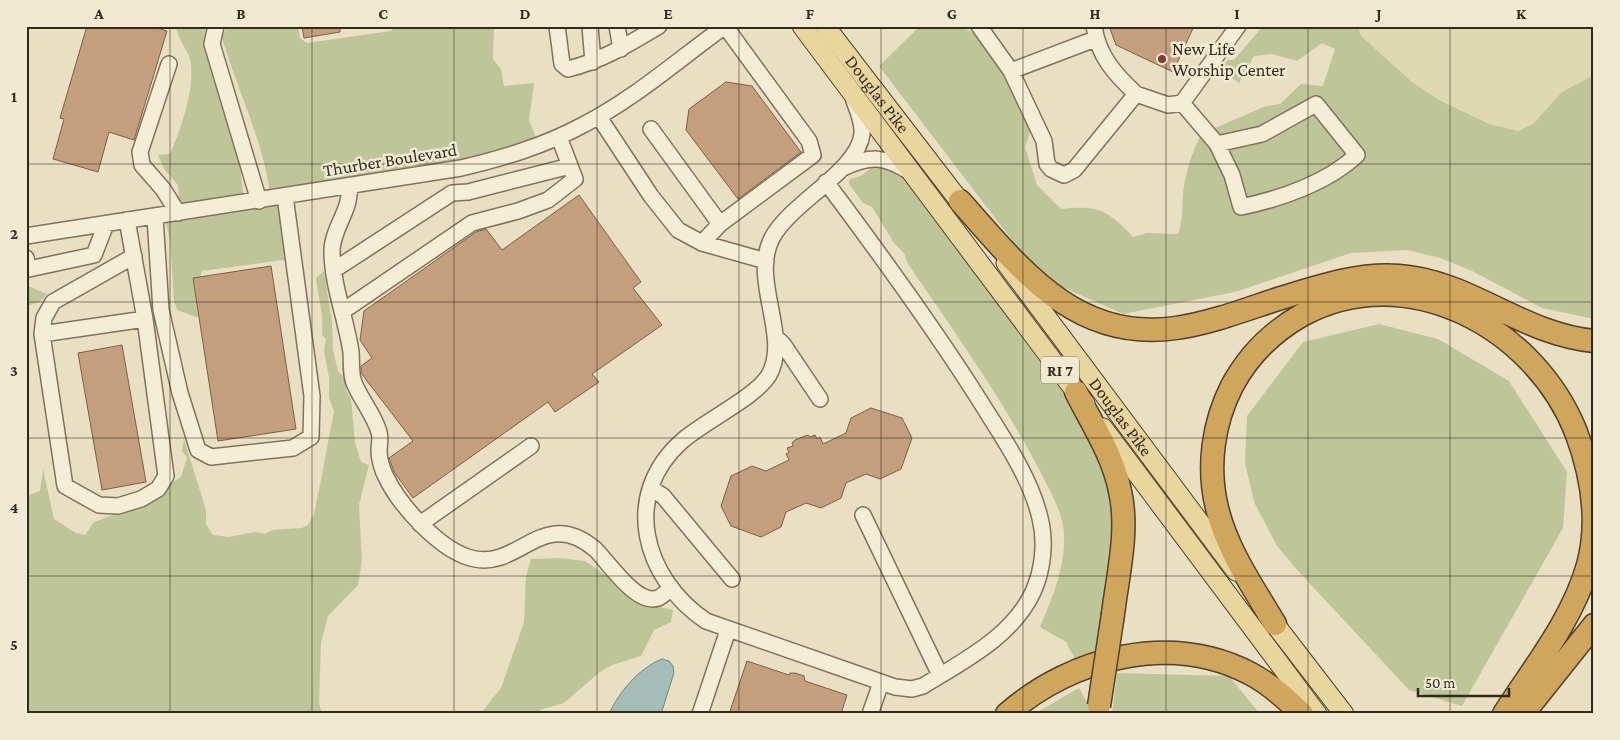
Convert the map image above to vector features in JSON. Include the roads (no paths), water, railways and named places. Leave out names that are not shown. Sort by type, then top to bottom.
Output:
[{"type":"highway","points":[[960,201],[1037,285],[1076,311],[1114,325],[1147,330],[1186,326],[1332,283],[1366,276],[1398,276],[1449,286],[1540,328],[1571,337],[1594,340]]},
{"type":"highway","points":[[1275,624],[1232,550],[1216,507],[1212,474],[1214,440],[1222,408],[1229,393],[1245,364],[1267,340],[1294,320],[1323,305],[1352,297],[1382,294],[1413,296],[1442,304],[1473,317],[1503,336],[1541,373],[1564,406],[1584,456],[1591,487],[1593,535],[1582,582],[1563,620],[1504,714]]},
{"type":"highway","points":[[1076,392],[1110,457],[1121,491],[1123,528],[1099,710]]},
{"type":"highway","points":[[1524,714],[1594,625]]},
{"type":"highway","points":[[1007,714],[1043,687],[1081,668],[1122,657],[1163,653],[1201,656],[1239,668],[1272,687],[1302,714]]},
{"type":"main road","name":"Douglas Pike","points":[[802,26],[917,177],[1317,714]]},
{"type":"main road","name":"Douglas Pike","points":[[825,26],[960,201],[1344,714]]},
{"type":"street","points":[[216,26],[212,44],[259,201]]},
{"type":"street","points":[[557,26],[562,64],[568,69],[593,62],[621,49],[659,26]]},
{"type":"street","points":[[590,26],[593,62]]},
{"type":"street","points":[[616,26],[621,49]]},
{"type":"street","points":[[979,26],[1011,71],[1044,141],[1050,170],[1059,175],[1068,174],[1074,170],[1136,94]]},
{"type":"street","points":[[1011,71],[1095,33],[1110,69],[1136,94],[1168,106],[1182,103],[1238,26]]},
{"type":"street","points":[[702,243],[720,224],[813,155],[809,141],[719,28]]},
{"type":"street","name":"Thurber Boulevard","points":[[26,236],[461,168],[506,157],[559,137],[599,116],[657,77],[719,28]]},
{"type":"street","points":[[169,64],[140,152],[142,165],[163,189],[178,213]]},
{"type":"street","points":[[826,182],[921,309],[944,344],[1016,460],[1040,517],[1043,538],[1042,560],[1034,590],[1023,610],[1000,635],[940,675],[922,686],[912,689],[900,688],[881,682],[728,630],[700,617],[671,588],[657,567],[648,543],[646,516],[651,488],[662,463],[675,448],[764,382],[774,361],[775,337],[766,261],[769,244],[779,227],[826,182],[842,169],[858,145],[862,134],[858,110],[849,89]]},
{"type":"street","points":[[1182,103],[1217,144],[1232,175],[1241,207],[1263,202],[1312,184],[1349,162],[1357,155],[1316,104],[1262,134],[1217,144]]},
{"type":"street","points":[[599,116],[656,203],[678,230],[702,243],[766,261]]},
{"type":"street","points":[[652,129],[720,224]]},
{"type":"street","points":[[559,137],[573,172]]},
{"type":"street","points":[[842,169],[862,161],[880,158],[894,163],[917,177]]},
{"type":"street","points":[[334,270],[452,193],[468,192],[573,172]]},
{"type":"street","points":[[343,311],[472,223],[518,212],[548,200],[573,172]]},
{"type":"street","points":[[350,186],[347,206],[333,242],[334,270],[351,351],[354,384],[380,434],[379,452],[385,476],[420,524],[448,548],[476,559],[499,557],[553,534],[570,535],[587,542],[640,596],[652,599],[658,598],[671,588]]},
{"type":"street","points":[[154,217],[161,310],[180,393],[198,450],[210,457],[293,448],[311,437],[312,396],[285,196]]},
{"type":"street","points":[[128,220],[145,319],[166,476],[158,489],[141,499],[118,506],[99,505],[65,486],[42,334],[44,318],[53,302],[134,256]]},
{"type":"street","points":[[26,258],[29,269],[94,255],[106,224]]},
{"type":"street","points":[[42,334],[145,319]]},
{"type":"street","points":[[775,337],[782,344],[820,399]]},
{"type":"street","points":[[420,524],[531,446]]},
{"type":"street","points":[[651,488],[664,496],[732,579]]},
{"type":"street","points":[[863,516],[940,675]]},
{"type":"street","points":[[700,714],[728,630]]},
{"type":"street","points":[[870,714],[881,682]]},
{"type":"water","points":[[662,659],[669,661],[673,666],[674,673],[661,714],[609,714],[624,689],[645,668]]},
{"type":"place","name":"New Life Worship Center","points":[[1162,59]]}]
